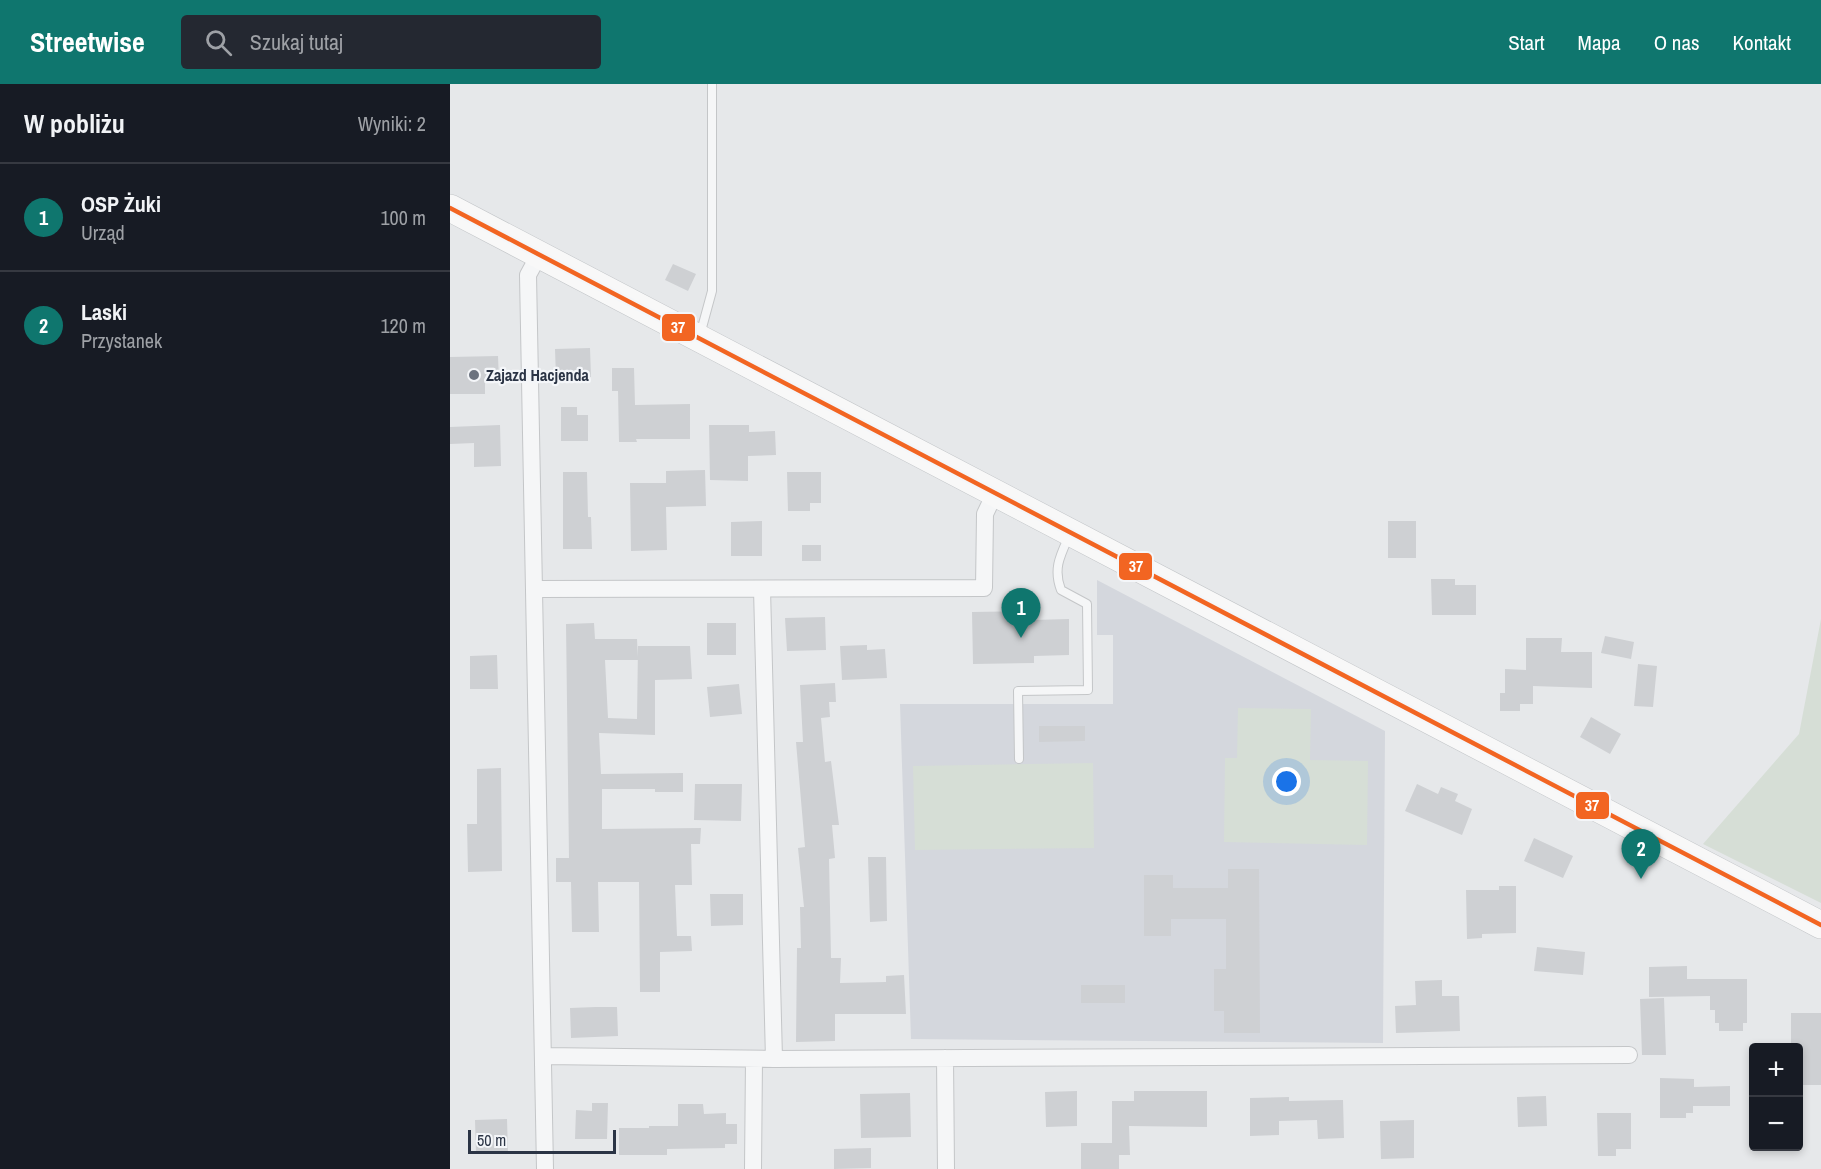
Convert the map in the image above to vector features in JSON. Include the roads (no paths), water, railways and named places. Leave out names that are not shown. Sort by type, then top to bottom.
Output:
[{"type":"main road","points":[[450,208],[1821,925]]},
{"type":"street","points":[[538,255],[528,275],[545,1169]]},
{"type":"street","points":[[535,589],[984,588],[984,514],[995,494]]},
{"type":"street","points":[[762,589],[774,1059]]},
{"type":"street","points":[[544,1056],[774,1059],[1629,1055]]},
{"type":"street","points":[[945,1058],[946,1169]]},
{"type":"street","points":[[753,1169],[754,1059]]},
{"type":"lane","points":[[699,339],[712,291],[712,84]]},
{"type":"lane","points":[[1019,759],[1018,691],[1088,690],[1087,604],[1061,590],[1057,578],[1057,562],[1071,533]]},
{"type":"place","name":"Zajazd Hacjenda","points":[[474,375]]},
{"type":"place","name":"OSP Żuki","points":[[1021,638]]},
{"type":"place","name":"Laski","points":[[1641,879]]}]
